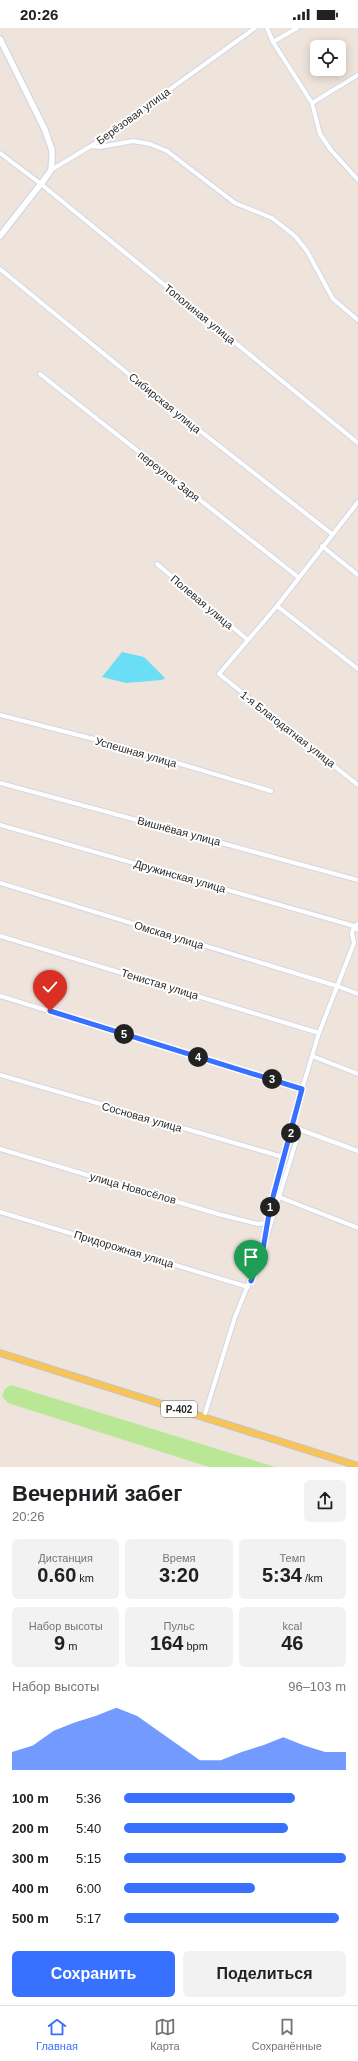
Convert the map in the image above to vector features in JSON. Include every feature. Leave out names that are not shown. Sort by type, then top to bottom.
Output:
[{"type":"main road","name":"Р-402","points":[[0,1353],[358,1466]]},
{"type":"street","name":"Берёзовая улица","points":[[91,146],[255,28]]},
{"type":"street","points":[[267,28],[273,42],[312,103],[320,134],[331,150],[358,180]]},
{"type":"street","points":[[273,42],[297,28]]},
{"type":"street","points":[[0,39],[45,130],[52,150],[51,170]]},
{"type":"street","points":[[312,103],[358,75]]},
{"type":"street","name":"Берёзовая улица","points":[[91,146],[100,147],[133,141],[150,144],[167,151],[235,203],[272,218],[295,236],[307,251],[333,299],[358,320]]},
{"type":"street","points":[[0,236],[51,170],[91,146]]},
{"type":"street","name":"Тополиная улица","points":[[0,152],[358,443]]},
{"type":"street","name":"Сибирская улица","points":[[0,269],[159,399],[332,534]]},
{"type":"street","name":"переулок Заря","points":[[40,374],[298,577]]},
{"type":"street","points":[[248,640],[277,606],[322,546],[358,502]]},
{"type":"street","points":[[322,546],[358,575]]},
{"type":"street","name":"Полевая улица","points":[[157,564],[248,640]]},
{"type":"street","points":[[277,606],[358,669]]},
{"type":"street","name":"1-я Благодатная улица","points":[[248,640],[219,674],[358,785]]},
{"type":"street","name":"Успешная улица","points":[[0,715],[117,745],[271,791]]},
{"type":"street","name":"Вишнёвая улица","points":[[0,783],[358,880]]},
{"type":"street","name":"Дружинская улица","points":[[0,825],[356,925],[358,930]]},
{"type":"street","name":"Омская улица","points":[[0,883],[337,986],[358,994]]},
{"type":"street","points":[[263,1249],[266,1224],[302,1089],[319,1033],[354,943],[352,934],[356,925]]},
{"type":"street","name":"Тенистая улица","points":[[0,936],[319,1033]]},
{"type":"street","points":[[0,996],[302,1089]]},
{"type":"street","points":[[312,1056],[358,1074]]},
{"type":"street","name":"Сосновая улица","points":[[0,1075],[283,1157]]},
{"type":"street","points":[[292,1127],[358,1152]]},
{"type":"street","points":[[204,1417],[235,1317],[263,1249],[300,1129]]},
{"type":"street","name":"улица Новосёлов","points":[[0,1149],[218,1214],[266,1224]]},
{"type":"street","points":[[279,1197],[358,1228]]},
{"type":"street","name":"Придорожная улица","points":[[0,1212],[248,1287]]},
{"type":"street","points":[[266,1224],[272,1217]]},
{"type":"green space","points":[[11,1385],[275,1467],[209,1467],[8,1403],[2,1396],[5,1389]]},
{"type":"water","points":[[122,652],[144,657],[165,678],[162,680],[126,683],[102,677]]},
{"type":"route","points":[[50,1011],[302,1089],[264,1232],[263,1249],[251,1281]]}]
